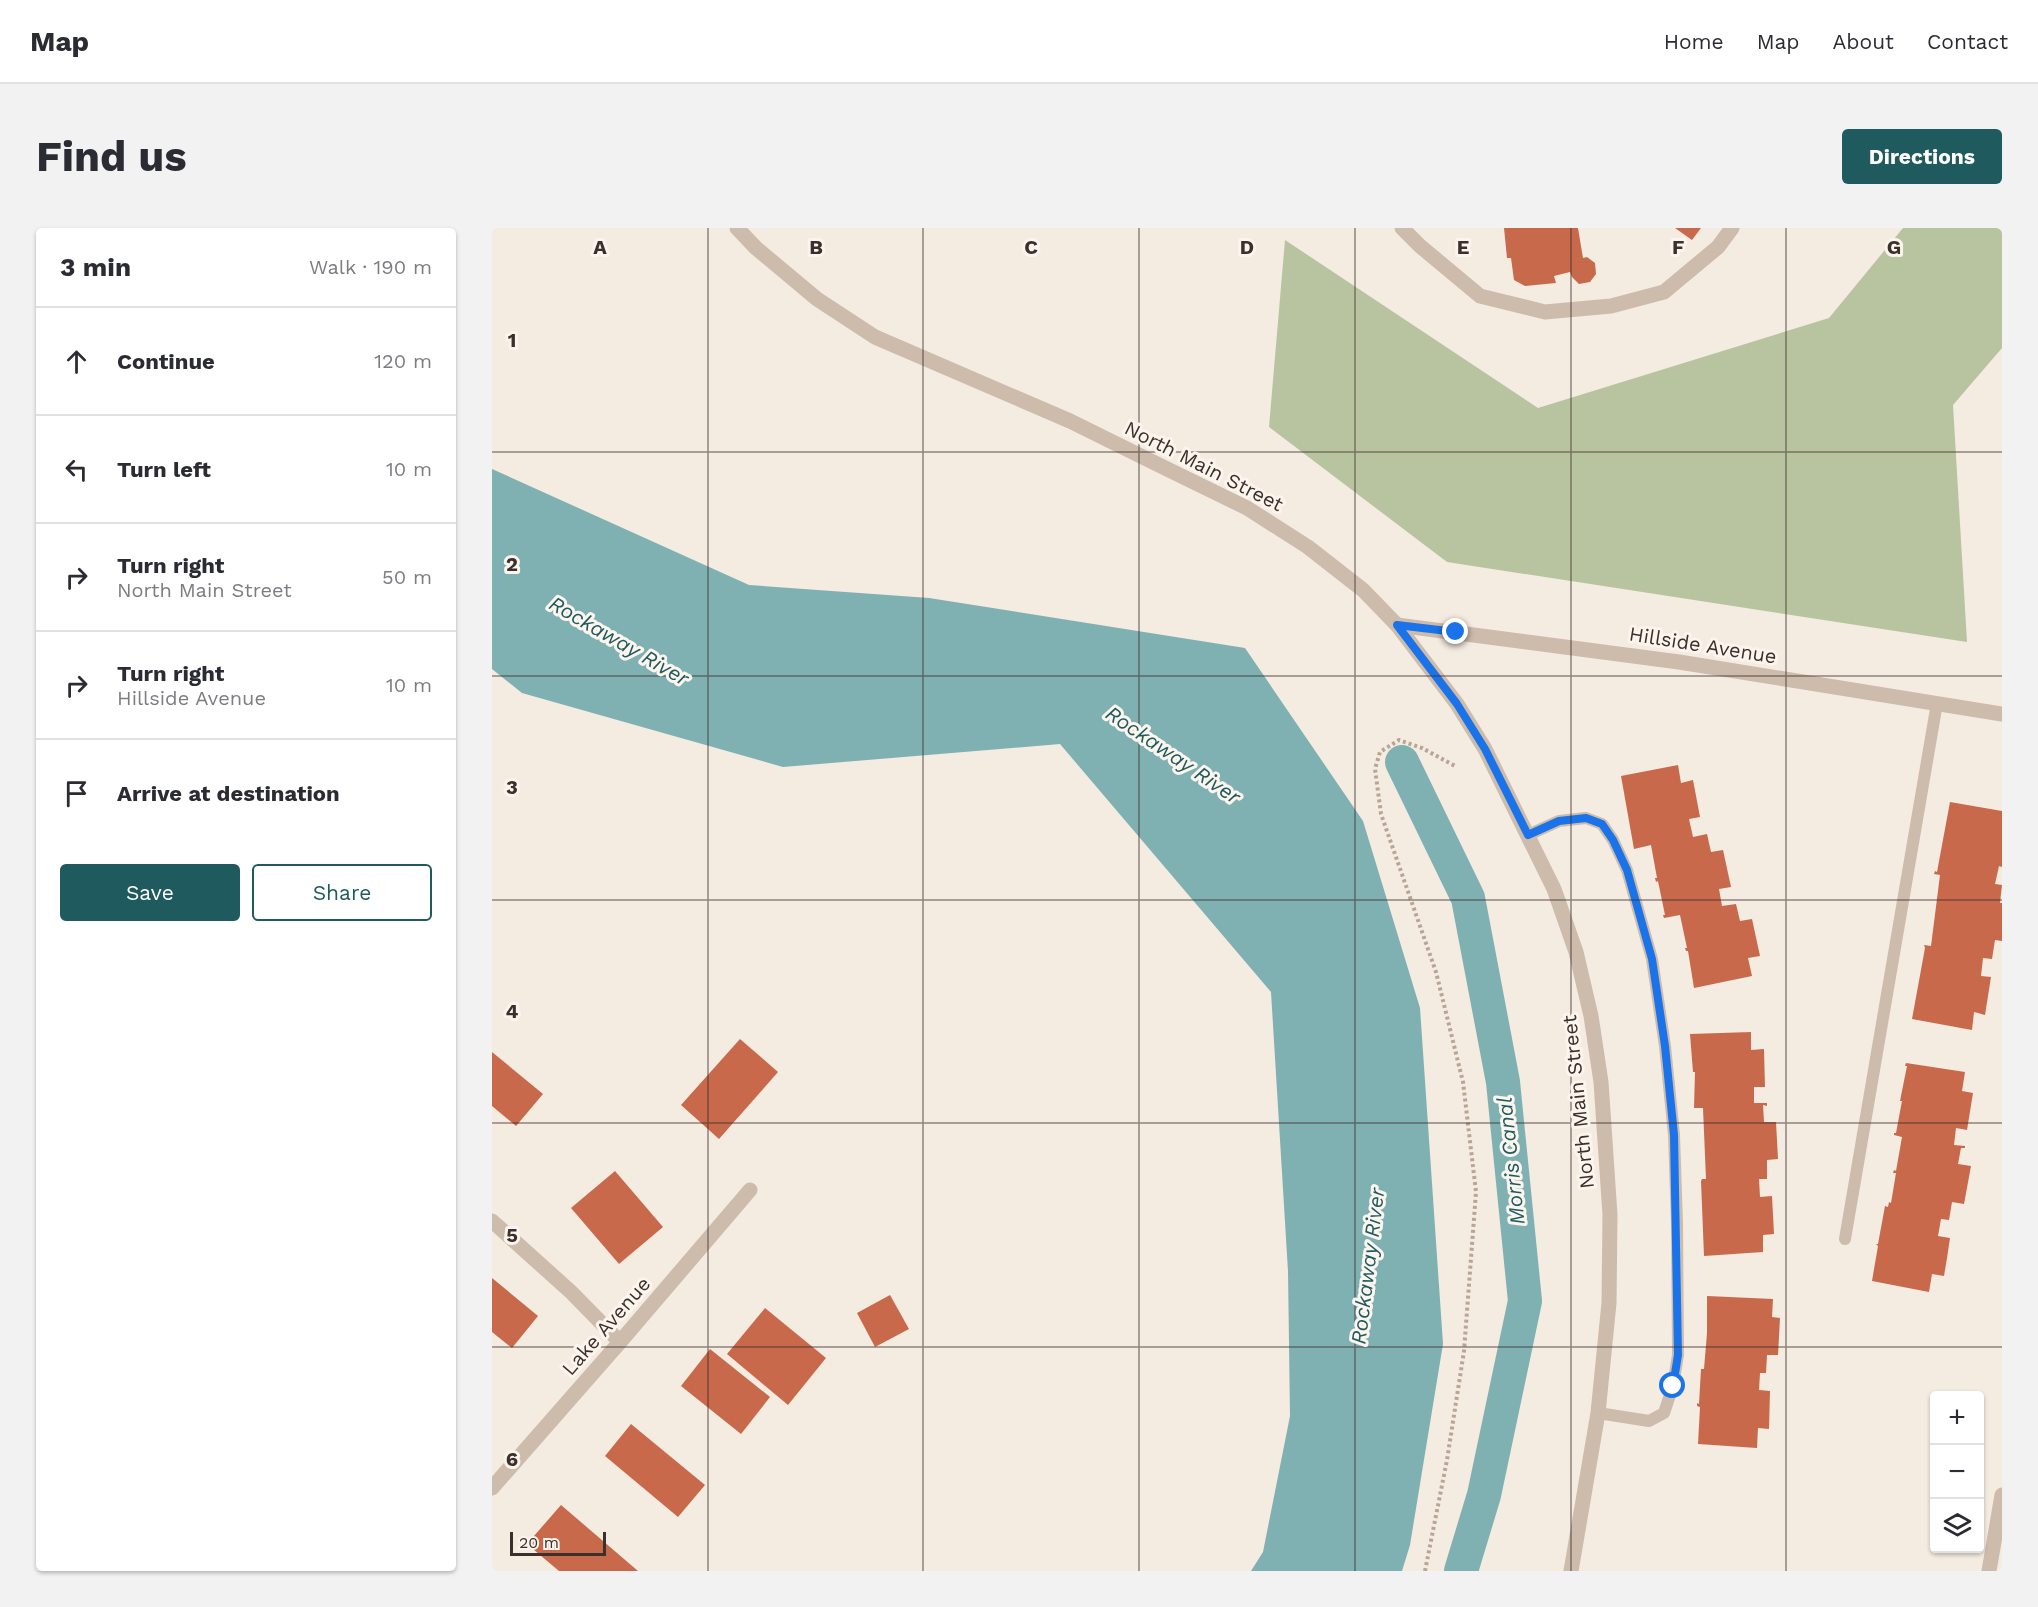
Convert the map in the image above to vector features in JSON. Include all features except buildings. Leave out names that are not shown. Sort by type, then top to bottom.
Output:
[{"type":"street","name":"North Main Street","points":[[737,228],[756,248],[817,299],[875,337],[1070,421],[1247,508],[1308,547],[1363,590],[1397,625],[1463,713],[1485,749],[1554,889],[1576,952],[1592,1016],[1601,1082],[1610,1215],[1609,1303],[1598,1413],[1571,1571]]},
{"type":"street","points":[[1402,228],[1480,296],[1545,312],[1611,306],[1664,292],[1718,247],[1732,228]]},
{"type":"street","name":"Hillside Avenue","points":[[1397,625],[1679,662],[2002,714]]},
{"type":"street","name":"Lake Avenue","points":[[492,1488],[750,1190]]},
{"type":"street","points":[[492,1221],[571,1292],[620,1342]]},
{"type":"street","points":[[1989,1571],[2002,1495]]},
{"type":"lane","points":[[1845,1239],[1937,703]]},
{"type":"lane","points":[[1528,835],[1559,821],[1586,818],[1602,824],[1613,840],[1627,870],[1652,959],[1665,1046],[1674,1135],[1677,1223],[1678,1355],[1673,1386],[1664,1413],[1649,1420],[1598,1413]]},
{"type":"path","points":[[1425,1571],[1447,1460],[1464,1351],[1476,1192],[1463,1082],[1437,972],[1381,814],[1375,769],[1380,752],[1399,740],[1422,748],[1455,766]]},
{"type":"green space","points":[[1903,228],[2002,228],[2002,348],[1953,405],[1967,642],[1447,562],[1269,427],[1285,240],[1538,408],[1829,318]]},
{"type":"water","name":"Rockaway River","points":[[492,469],[749,585],[929,598],[1245,648],[1363,821],[1420,1008],[1443,1344],[1410,1545],[1402,1571],[1251,1571],[1263,1552],[1290,1416],[1288,1271],[1271,992],[1060,744],[783,767],[522,693],[492,669]]},
{"type":"waterway","name":"Morris Canal","points":[[1402,762],[1468,898],[1503,1082],[1525,1301],[1484,1495],[1461,1571]]},
{"type":"route","points":[[1456,632],[1397,625],[1457,704],[1485,749],[1528,835],[1559,821],[1586,818],[1602,824],[1613,840],[1627,870],[1652,959],[1665,1046],[1674,1135],[1678,1355],[1673,1386]]}]
